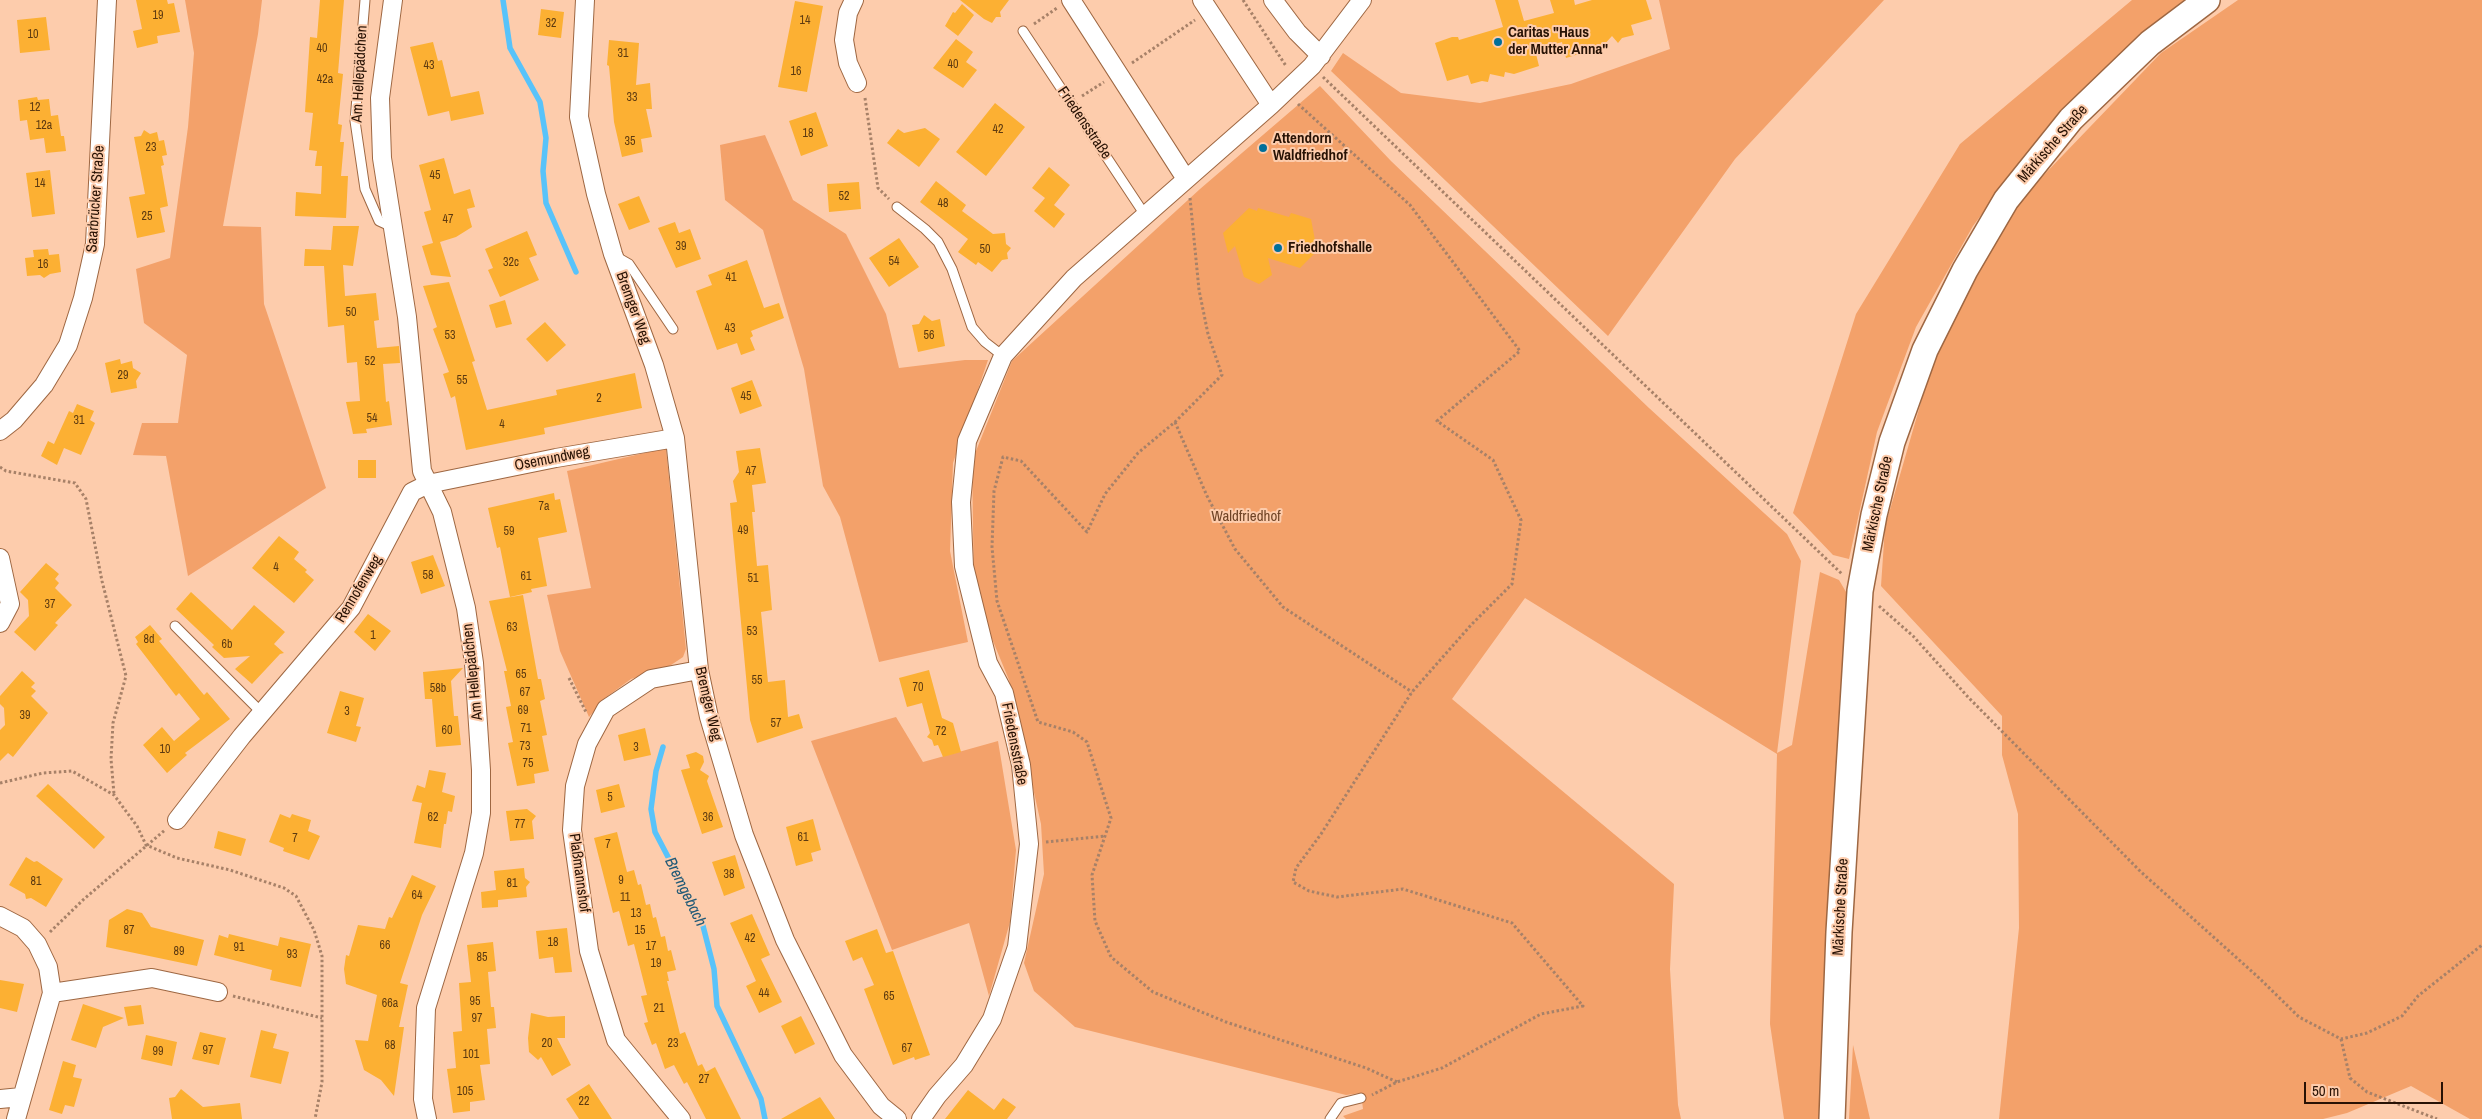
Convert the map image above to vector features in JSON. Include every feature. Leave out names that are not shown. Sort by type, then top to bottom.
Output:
[{"type":"main road","name":"Märkische Straße","points":[[1832,1119],[1839,932],[1860,591],[1874,514],[1892,442],[1922,359],[1965,270],[2001,208],[2071,119],[2150,43],[2207,0]]},
{"type":"street","name":"Saarbrücker Straße","points":[[0,431],[14,420],[44,385],[68,344],[83,298],[95,244],[107,0]]},
{"type":"street","name":"Am Hellepädchen","points":[[393,0],[380,98],[382,158],[408,317],[422,471],[442,512],[466,608],[474,663],[481,770],[481,813],[474,853],[426,1008],[423,1099],[427,1119]]},
{"type":"street","name":"Bremger Weg","points":[[585,0],[579,117],[596,194],[613,254],[654,365],[675,438],[699,670],[709,717],[744,835],[785,940],[842,1055],[881,1106],[898,1119]]},
{"type":"street","points":[[854,0],[848,13],[844,40],[848,63],[861,88]]},
{"type":"street","points":[[1273,0],[1317,61]]},
{"type":"street","name":"Friedensstraße","points":[[921,1119],[937,1096],[964,1065],[992,1019],[1017,946],[1029,844],[1021,765],[1004,693],[988,663],[964,566],[961,502],[967,441],[1003,356],[1074,278],[1271,105],[1317,61],[1362,0]]},
{"type":"street","points":[[1066,3],[1118,72],[1186,179]]},
{"type":"street","points":[[1205,6],[1271,105]]},
{"type":"street","name":"Osemundweg","points":[[428,484],[556,458],[675,438]]},
{"type":"street","name":"Rennofenweg","points":[[177,820],[262,713],[351,608],[412,492],[428,484]]},
{"type":"street","points":[[0,558],[10,604],[0,623]]},
{"type":"street","name":"Plaßmannshof","points":[[681,1119],[616,1040],[589,951],[572,830],[575,786],[587,744],[606,709],[651,679],[699,670]]},
{"type":"street","points":[[0,916],[22,928],[37,944],[48,966],[52,994],[38,1048],[20,1097],[16,1119]]},
{"type":"street","points":[[52,994],[152,978],[218,992]]},
{"type":"street","points":[[0,1099],[20,1097]]},
{"type":"lane","name":"Am Hellepädchen","points":[[365,0],[355,120],[365,189],[378,221],[392,227]]},
{"type":"lane","name":"Friedensstraße","points":[[1023,31],[1145,215]]},
{"type":"lane","points":[[896,207],[925,229],[938,242],[952,269],[972,328],[985,342],[1003,356]]},
{"type":"lane","name":"Bremger Weg","points":[[613,254],[629,264],[673,329]]},
{"type":"lane","points":[[175,626],[262,713]]},
{"type":"lane","points":[[1330,1119],[1341,1103],[1361,1098]]},
{"type":"path","points":[[1243,0],[1292,85],[1300,105],[1410,204],[1520,351],[1437,421],[1492,460],[1521,520],[1512,584],[1471,625],[1412,692],[1296,868],[1294,882],[1309,891],[1337,898],[1403,888],[1512,923],[1582,1006],[1541,1014],[1442,1068],[1397,1082],[1378,1094],[1361,1098]]},
{"type":"path","points":[[1023,31],[1066,3]]},
{"type":"path","points":[[1071,103],[1118,72],[1205,6]]},
{"type":"path","points":[[1317,61],[1860,591],[1913,636],[1989,718],[2141,872],[2230,950],[2299,1017],[2341,1039],[2367,1033],[2402,1016],[2418,996],[2482,945]]},
{"type":"path","points":[[861,88],[878,188],[896,207]]},
{"type":"path","points":[[1186,179],[1192,204],[1199,290],[1208,334],[1222,376],[1175,422],[1138,453],[1105,494],[1087,532],[1021,461],[1003,457],[994,491],[992,547],[997,601],[1013,654],[1038,722],[1074,732],[1087,742],[1111,818],[1092,875],[1095,921],[1111,957],[1153,992],[1226,1022],[1366,1068],[1397,1082]]},
{"type":"path","points":[[1175,422],[1207,496],[1235,549],[1283,607],[1412,692]]},
{"type":"path","points":[[0,467],[6,471],[75,483],[86,499],[102,581],[126,676],[113,723],[111,759],[114,795]]},
{"type":"path","points":[[569,678],[594,731]]},
{"type":"path","points":[[0,783],[43,773],[72,771],[114,795],[137,826],[146,845],[177,858],[230,870],[284,888],[296,896],[314,930],[322,956],[322,1082],[315,1119]]},
{"type":"path","points":[[37,944],[84,899],[177,820]]},
{"type":"path","points":[[1029,844],[1105,836]]},
{"type":"path","points":[[218,992],[322,1018]]},
{"type":"path","points":[[2341,1039],[2350,1078],[2367,1092],[2437,1119]]},
{"type":"green space","points":[[185,0],[262,0],[258,34],[223,226],[261,227],[264,304],[326,488],[188,576],[166,456],[133,455],[142,423],[178,423],[187,355],[144,323],[136,269],[170,258],[188,127],[194,53]]},
{"type":"green space","points":[[1659,0],[1884,0],[1735,159],[1608,336],[1331,71],[1343,53],[1401,93],[1480,103],[1571,84],[1670,49]]},
{"type":"green space","points":[[2132,0],[2188,0],[2170,11],[2047,127],[1973,226],[1916,327],[1877,432],[1849,559],[1833,555],[1793,513],[1856,314],[1960,144]]},
{"type":"green space","points":[[2238,0],[2482,0],[2482,1119],[2470,1119],[2411,1086],[2347,1113],[2323,1119],[1999,1119],[2019,928],[2018,814],[2002,755],[2002,716],[1881,586],[1885,527],[1934,357],[2015,205],[2161,53]]},
{"type":"green space","name":"Waldfriedhof","points":[[1320,86],[1391,161],[1649,408],[1787,534],[1801,561],[1777,753],[1792,745],[1820,572],[1839,580],[1849,597],[1836,763],[1820,1119],[1784,1119],[1770,1024],[1777,754],[1525,598],[1452,699],[1674,884],[1670,969],[1678,1105],[1681,1119],[1346,1119],[1343,1116],[1363,1109],[1361,1093],[1346,1095],[1075,1027],[1034,991],[1024,963],[1044,874],[1041,824],[1009,680],[974,595],[972,461],[1012,361],[1200,189]]},
{"type":"green space","points":[[765,135],[793,200],[846,234],[886,314],[899,368],[965,360],[988,360],[953,463],[950,551],[968,642],[879,662],[840,517],[823,486],[804,369],[763,230],[725,200],[720,145]]},
{"type":"green space","points":[[666,448],[686,649],[683,657],[668,667],[631,679],[605,698],[589,717],[560,651],[547,595],[591,588],[567,471]]},
{"type":"green space","points":[[896,717],[923,762],[998,741],[1016,850],[1010,922],[989,996],[969,923],[892,950],[811,741]]},
{"type":"green space","points":[[1853,1045],[1870,1119],[1849,1119]]},
{"type":"building","points":[[136,0],[167,0],[168,4],[174,3],[180,32],[157,36],[158,43],[137,48],[133,31],[142,29]]},
{"type":"building","points":[[320,0],[344,0],[338,73],[343,74],[338,124],[342,125],[340,142],[344,142],[341,176],[348,176],[346,218],[295,216],[296,192],[321,194],[322,166],[315,166],[317,151],[309,150],[313,113],[305,112],[310,37],[317,38]]},
{"type":"building","points":[[960,0],[1009,0],[1000,12],[1001,17],[996,17],[992,23]]},
{"type":"building","name":"Caritas \"Haus der Mutter Anna\"","points":[[1495,0],[1518,0],[1524,21],[1554,13],[1550,0],[1574,0],[1575,5],[1592,0],[1646,0],[1652,19],[1631,25],[1634,35],[1622,38],[1618,43],[1612,36],[1602,47],[1598,44],[1592,50],[1566,58],[1562,42],[1535,50],[1539,66],[1514,74],[1505,72],[1504,77],[1490,74],[1488,82],[1482,81],[1471,84],[1468,75],[1447,81],[1435,43],[1452,37],[1458,37],[1459,40],[1503,27]]},
{"type":"building","points":[[795,1],[823,6],[807,92],[778,87]]},
{"type":"building","points":[[962,4],[974,15],[958,36],[945,26],[953,12],[955,13]]},
{"type":"building","points":[[541,9],[564,12],[561,38],[538,35]]},
{"type":"building","points":[[46,17],[50,50],[20,53],[17,20]]},
{"type":"building","points":[[956,39],[973,52],[966,62],[977,70],[963,88],[933,68]]},
{"type":"building","points":[[609,40],[639,43],[636,85],[650,83],[652,109],[646,109],[652,137],[641,139],[643,152],[622,157],[614,122],[609,66],[607,65]]},
{"type":"building","points":[[433,42],[438,61],[442,60],[451,97],[479,91],[484,114],[451,121],[449,111],[428,116],[410,47]]},
{"type":"building","points":[[37,97],[38,100],[49,99],[51,116],[58,115],[61,136],[64,136],[66,151],[46,153],[44,138],[30,140],[27,120],[20,121],[18,100]]},
{"type":"building","points":[[995,103],[1025,127],[986,176],[956,152]]},
{"type":"building","points":[[816,112],[828,146],[801,156],[789,121]]},
{"type":"building","points":[[925,128],[940,139],[919,167],[887,143],[898,129],[904,133]]},
{"type":"building","points":[[144,130],[150,134],[157,132],[159,141],[164,140],[167,155],[162,156],[164,165],[161,166],[168,206],[160,208],[165,232],[137,238],[129,197],[145,194],[134,137],[141,136]]},
{"type":"building","points":[[444,158],[454,194],[470,189],[475,207],[467,209],[472,227],[456,237],[440,242],[451,277],[431,275],[422,246],[433,243],[424,212],[431,210],[419,165]]},
{"type":"building","points":[[1049,167],[1070,185],[1054,205],[1065,214],[1054,228],[1034,211],[1045,198],[1032,188]]},
{"type":"building","points":[[50,170],[55,214],[32,217],[26,173]]},
{"type":"building","points":[[936,181],[966,205],[962,211],[993,234],[1005,233],[1006,244],[1011,248],[1007,253],[1008,259],[1002,260],[992,272],[978,262],[976,265],[958,252],[968,239],[920,202]]},
{"type":"building","points":[[859,182],[861,209],[829,212],[827,184]]},
{"type":"building","points":[[639,196],[650,222],[629,230],[618,204]]},
{"type":"building","name":"Friedhofshalle","points":[[1249,208],[1257,211],[1258,208],[1289,217],[1291,213],[1311,219],[1317,251],[1300,268],[1268,258],[1272,275],[1259,284],[1244,277],[1235,246],[1228,253],[1223,233]]},
{"type":"building","points":[[675,222],[679,233],[690,229],[701,259],[676,268],[658,228]]},
{"type":"building","points":[[333,226],[359,226],[353,266],[343,265],[345,296],[376,293],[379,320],[374,321],[377,348],[399,346],[400,363],[383,364],[386,402],[389,401],[392,425],[366,429],[367,433],[353,434],[346,402],[360,401],[357,362],[347,363],[344,325],[328,327],[324,266],[304,266],[305,249],[331,250]]},
{"type":"building","points":[[527,231],[537,255],[529,258],[539,280],[500,297],[488,270],[493,268],[485,249]]},
{"type":"building","points":[[899,238],[919,267],[889,287],[869,258]]},
{"type":"building","points":[[48,249],[49,255],[59,254],[61,272],[50,274],[44,278],[40,275],[27,276],[25,258],[34,257],[33,250]]},
{"type":"building","points":[[747,260],[764,308],[779,303],[784,318],[751,331],[753,336],[750,338],[755,350],[741,355],[737,343],[717,350],[696,291],[712,285],[708,275]]},
{"type":"building","points":[[449,282],[475,361],[472,362],[487,410],[557,395],[556,390],[635,373],[642,408],[544,428],[545,434],[466,450],[455,396],[451,398],[443,374],[449,372],[433,329],[437,327],[423,286]]},
{"type":"building","points":[[505,300],[512,324],[496,328],[489,305]]},
{"type":"building","points":[[924,315],[932,321],[940,319],[945,346],[918,352],[912,325],[919,324]]},
{"type":"building","points":[[545,322],[566,345],[547,362],[526,339]]},
{"type":"building","points":[[120,359],[121,364],[132,361],[133,368],[141,373],[136,381],[137,388],[111,393],[105,363]]},
{"type":"building","points":[[752,380],[762,406],[740,414],[731,388]]},
{"type":"building","points":[[77,404],[94,411],[90,420],[95,423],[81,455],[64,448],[57,465],[41,456],[48,441],[54,444],[69,411],[73,413]]},
{"type":"building","points":[[760,448],[766,483],[752,485],[755,512],[752,512],[757,566],[768,565],[772,610],[761,612],[768,682],[785,680],[788,717],[799,714],[803,728],[757,743],[750,720],[730,503],[737,502],[733,481],[739,472],[736,451]]},
{"type":"building","points":[[358,460],[376,460],[376,478],[358,478]]},
{"type":"building","points":[[554,493],[555,500],[560,499],[567,532],[538,538],[547,586],[531,589],[532,592],[510,597],[500,547],[497,548],[488,508]]},
{"type":"building","points":[[279,536],[299,552],[294,559],[307,570],[305,572],[314,580],[294,603],[252,568]]},
{"type":"building","points":[[433,555],[445,586],[421,594],[411,562]]},
{"type":"building","points":[[46,563],[59,574],[55,579],[59,583],[55,588],[72,605],[55,623],[58,625],[35,651],[14,632],[29,616],[28,600],[20,592]]},
{"type":"building","points":[[191,592],[232,630],[254,605],[285,632],[274,644],[284,653],[280,654],[252,684],[235,669],[250,656],[224,658],[212,647],[214,645],[176,609]]},
{"type":"building","points":[[523,595],[538,679],[541,679],[545,699],[540,701],[547,735],[542,736],[549,771],[534,774],[535,783],[517,786],[508,743],[513,742],[506,707],[511,706],[504,671],[507,671],[489,601]]},
{"type":"building","points":[[368,614],[391,631],[375,651],[354,632]]},
{"type":"building","points":[[150,625],[162,639],[159,641],[204,695],[207,692],[230,719],[185,753],[187,755],[167,773],[143,745],[162,727],[174,741],[200,719],[179,693],[176,696],[136,644],[138,642],[135,637]]},
{"type":"building","points":[[463,668],[451,681],[454,716],[458,716],[461,745],[436,747],[432,699],[425,699],[423,672]]},
{"type":"building","points":[[929,670],[942,718],[953,723],[961,752],[943,757],[938,745],[934,746],[932,740],[927,737],[930,733],[922,703],[907,707],[899,678]]},
{"type":"building","points":[[22,671],[35,683],[31,687],[36,691],[31,696],[48,713],[13,757],[8,753],[0,761],[0,730],[5,725],[4,708],[0,704],[0,696]]},
{"type":"building","points":[[340,691],[364,698],[356,726],[361,727],[356,742],[327,733]]},
{"type":"building","points":[[645,728],[651,755],[624,761],[618,735]]},
{"type":"building","points":[[696,752],[703,756],[704,762],[700,770],[709,776],[707,781],[723,827],[702,834],[681,770],[690,768],[686,755]]},
{"type":"building","points":[[429,770],[446,773],[442,792],[455,796],[452,812],[448,811],[446,824],[444,824],[441,848],[414,843],[422,803],[412,801],[417,785],[425,788]]},
{"type":"building","points":[[48,784],[105,837],[94,849],[36,796]]},
{"type":"building","points":[[619,784],[625,807],[601,813],[596,790]]},
{"type":"building","points":[[527,809],[536,816],[532,821],[534,839],[510,841],[506,811]]},
{"type":"building","points":[[280,814],[290,818],[292,814],[311,820],[308,831],[320,836],[309,860],[283,851],[284,848],[269,842]]},
{"type":"building","points":[[813,819],[821,850],[811,853],[813,861],[796,866],[786,827]]},
{"type":"building","points":[[218,831],[246,839],[241,856],[214,848]]},
{"type":"building","points":[[617,832],[627,872],[634,870],[638,885],[641,884],[646,905],[650,904],[653,918],[656,917],[661,937],[665,936],[668,951],[671,950],[676,970],[667,972],[669,981],[667,981],[680,1034],[685,1032],[698,1066],[702,1064],[706,1072],[715,1067],[741,1119],[706,1119],[687,1082],[684,1084],[674,1065],[665,1069],[656,1043],[652,1045],[644,1023],[648,1022],[641,996],[647,995],[634,944],[628,946],[619,911],[613,913],[594,838]]},
{"type":"building","points":[[735,855],[745,888],[724,896],[712,862]]},
{"type":"building","points":[[26,857],[34,862],[37,861],[63,879],[46,907],[31,898],[26,899],[25,894],[9,885]]},
{"type":"building","points":[[524,868],[525,878],[530,882],[526,887],[527,897],[498,900],[498,907],[482,908],[481,892],[496,890],[494,871]]},
{"type":"building","points":[[412,875],[436,886],[422,915],[400,983],[408,985],[399,1027],[404,1027],[394,1096],[381,1080],[364,1070],[355,1040],[368,1041],[377,995],[346,984],[344,969],[346,955],[349,956],[358,925],[385,929],[389,917],[392,918]]},
{"type":"building","points":[[127,909],[142,913],[151,927],[204,940],[197,966],[106,947],[109,920]]},
{"type":"building","points":[[752,914],[770,955],[761,959],[782,1002],[759,1013],[746,986],[756,981],[730,923]]},
{"type":"building","points":[[567,928],[572,972],[555,973],[553,957],[539,959],[536,931]]},
{"type":"building","points":[[877,929],[886,953],[893,951],[930,1055],[915,1060],[914,1057],[893,1065],[864,989],[874,985],[862,957],[853,961],[845,941]]},
{"type":"building","points":[[229,934],[278,946],[280,937],[311,944],[301,987],[270,980],[272,970],[214,955],[219,935],[228,938]]},
{"type":"building","points":[[493,942],[496,971],[488,972],[491,1007],[494,1007],[496,1028],[487,1029],[490,1064],[480,1065],[485,1100],[470,1102],[470,1111],[453,1113],[447,1069],[456,1068],[453,1032],[462,1031],[459,983],[471,982],[467,945]]},
{"type":"building","points":[[0,980],[24,984],[17,1012],[0,1008]]},
{"type":"building","points":[[83,1004],[124,1018],[103,1027],[96,1048],[71,1040]]},
{"type":"building","points":[[141,1005],[144,1024],[128,1026],[124,1007]]},
{"type":"building","points":[[531,1013],[548,1017],[565,1016],[565,1038],[557,1038],[571,1065],[552,1076],[541,1057],[538,1060],[529,1052],[528,1038]]},
{"type":"building","points":[[801,1016],[815,1044],[795,1054],[781,1026]]},
{"type":"building","points":[[261,1030],[277,1034],[273,1048],[289,1052],[281,1084],[250,1077]]},
{"type":"building","points":[[200,1032],[226,1038],[219,1065],[192,1059]]},
{"type":"building","points":[[146,1035],[177,1042],[172,1066],[141,1059]]},
{"type":"building","points":[[63,1061],[76,1065],[73,1077],[82,1079],[74,1107],[65,1105],[62,1114],[49,1110]]},
{"type":"building","points":[[589,1084],[612,1119],[579,1119],[566,1099]]},
{"type":"building","points":[[181,1089],[203,1107],[240,1103],[242,1119],[172,1119],[169,1098],[175,1097]]},
{"type":"building","points":[[968,1090],[994,1110],[1003,1098],[1016,1107],[1007,1119],[945,1119]]},
{"type":"building","points":[[820,1097],[835,1119],[781,1119]]},
{"type":"waterway","name":"Bremgebach","points":[[503,0],[510,48],[540,102],[546,138],[543,171],[546,203],[576,272]]},
{"type":"waterway","name":"Bremgebach","points":[[663,747],[656,771],[651,809],[655,832],[702,922],[714,969],[717,1006],[761,1099],[765,1119]]},
{"type":"place","name":"Caritas \"Haus der Mutter Anna\"","points":[[1498,42]]},
{"type":"place","name":"Attendorn Waldfriedhof","points":[[1263,148]]},
{"type":"place","name":"Friedhofshalle","points":[[1278,248]]}]
